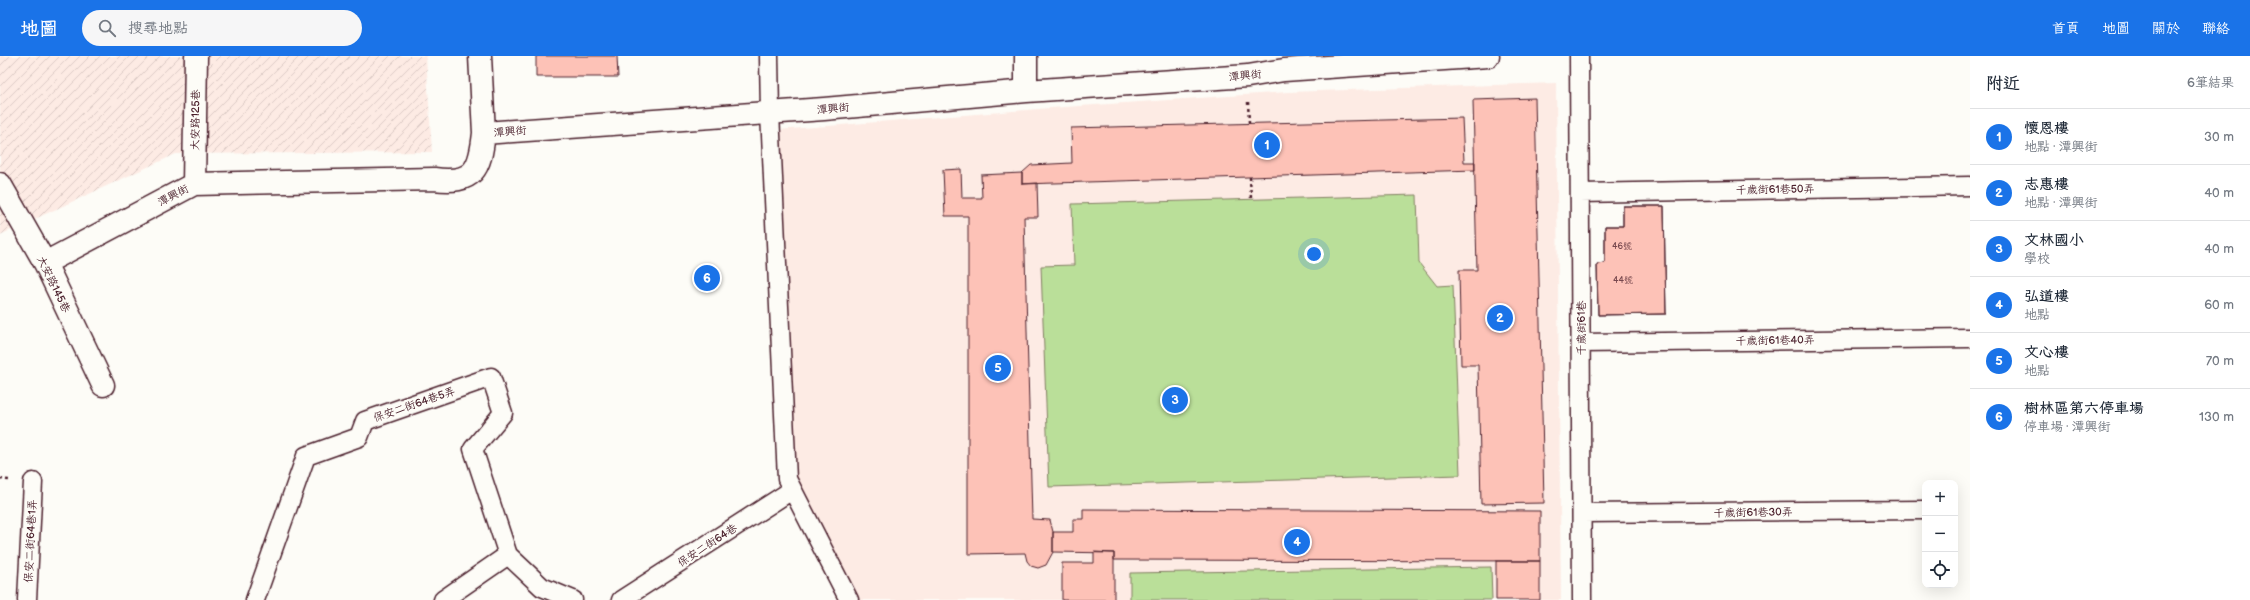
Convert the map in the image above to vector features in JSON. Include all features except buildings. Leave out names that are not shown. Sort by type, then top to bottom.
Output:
[{"type":"street","name":"大安路125巷","points":[[194,184],[196,56]]},
{"type":"street","points":[[480,56],[484,133]]},
{"type":"street","points":[[1026,56],[1026,91]]},
{"type":"street","name":"潭興街","points":[[45,263],[194,184],[434,179],[453,181],[471,174],[482,158],[484,133],[770,113],[1026,91],[1248,76],[1284,63],[1488,56]]},
{"type":"street","name":"大安路145巷","points":[[0,184],[45,263],[103,386]]},
{"type":"lane","points":[[769,56],[770,113],[787,479],[849,600]]},
{"type":"lane","name":"千歲街61巷","points":[[1579,56],[1582,600]]},
{"type":"lane","name":"千歲街61巷50弄","points":[[1580,193],[1970,186]]},
{"type":"lane","name":"千歲街61巷40弄","points":[[1581,342],[1970,338]]},
{"type":"lane","name":"保安二街64巷5弄","points":[[255,600],[306,456],[360,437],[365,421],[491,377],[503,413],[473,448],[508,555]]},
{"type":"lane","name":"保安二街64巷1弄","points":[[27,600],[33,482]]},
{"type":"lane","name":"保安二街64巷","points":[[621,600],[792,490]]},
{"type":"lane","name":"千歲街61巷30弄","points":[[1582,513],[1922,510]]},
{"type":"lane","points":[[443,600],[508,555],[542,587],[574,600]]},
{"type":"path","points":[[1250,177],[1251,199]]},
{"type":"shaded area","points":[[0,56],[426,56],[432,152],[176,154],[0,235]]},
{"type":"shaded area","points":[[1556,83],[1561,600],[855,600],[794,477],[778,130],[1050,108],[1288,92]]},
{"type":"green space","points":[[1417,195],[1419,263],[1437,286],[1453,285],[1460,475],[1049,487],[1041,266],[1074,265],[1072,204]]},
{"type":"green space","points":[[1491,567],[1492,600],[1130,600],[1130,573]]},
{"type":"place","name":"懷恩樓","points":[[1267,145]]},
{"type":"place","name":"樹林區第六停車場","points":[[707,278]]},
{"type":"place","name":"志惠樓","points":[[1500,318]]},
{"type":"place","name":"文心樓","points":[[998,368]]},
{"type":"place","name":"文林國小","points":[[1175,400]]},
{"type":"place","name":"弘道樓","points":[[1297,542]]}]
